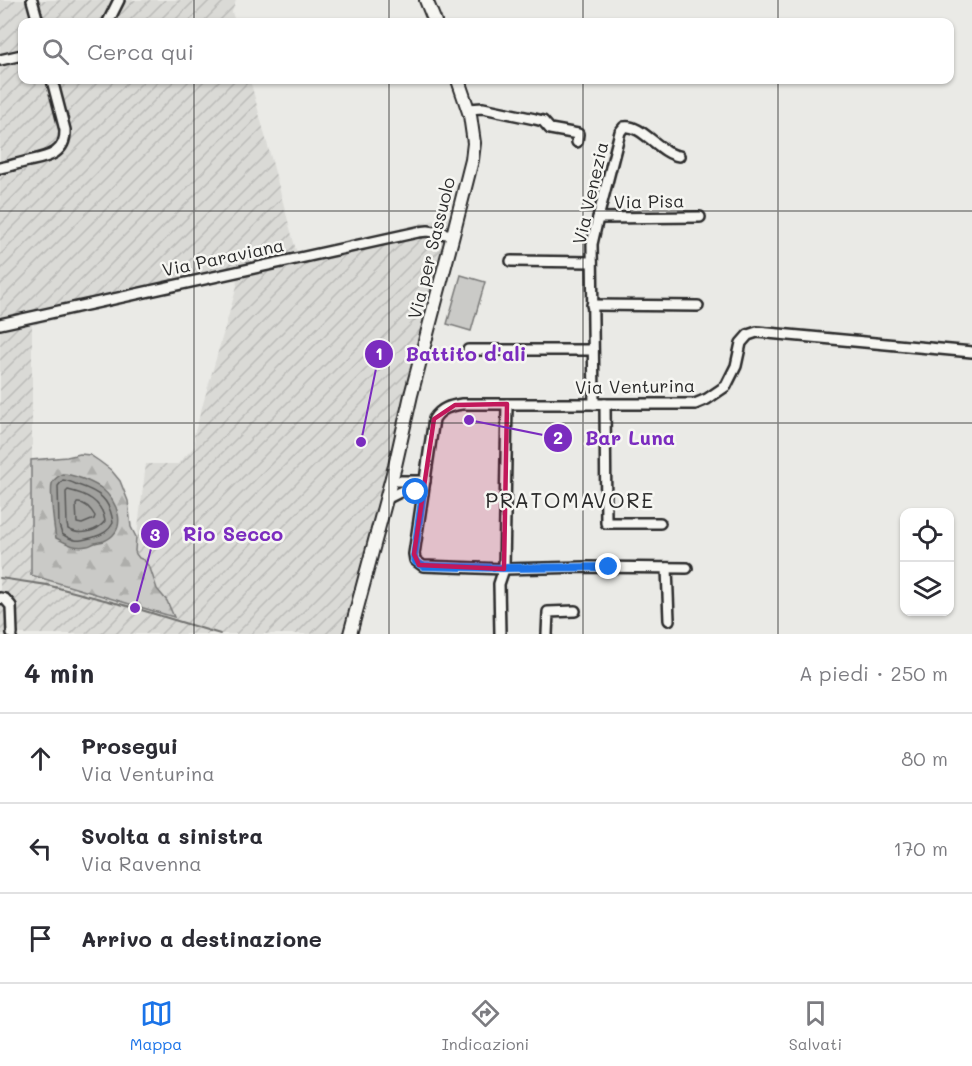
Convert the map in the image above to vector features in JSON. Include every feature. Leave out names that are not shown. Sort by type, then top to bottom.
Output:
[{"type":"main road","points":[[426,0],[433,18]]},
{"type":"main road","name":"Via per Sassuolo","points":[[350,634],[468,176],[474,142],[468,109],[459,84]]},
{"type":"street","points":[[32,0],[37,18]]},
{"type":"street","points":[[110,18],[119,0]]},
{"type":"street","points":[[0,60],[18,56]]},
{"type":"street","points":[[0,168],[48,156],[63,144],[65,130],[53,84]]},
{"type":"street","points":[[468,109],[483,108],[543,121],[550,129],[578,134],[577,142]]},
{"type":"street","name":"Via Venezia","points":[[594,404],[592,244],[620,132],[624,127],[633,127],[670,154],[679,156]]},
{"type":"street","name":"Via Pisa","points":[[598,218],[700,217]]},
{"type":"street","name":"Via Paraviana","points":[[0,324],[418,232],[428,231],[453,235]]},
{"type":"street","points":[[511,261],[592,262]]},
{"type":"street","points":[[592,305],[698,306]]},
{"type":"street","name":"Via Venturina","points":[[504,568],[423,566],[416,562],[414,554],[434,419],[443,409],[455,405],[695,404],[726,386],[736,366],[741,343],[748,335],[757,332],[972,352]]},
{"type":"street","points":[[468,350],[593,350]]},
{"type":"street","points":[[500,634],[500,584],[504,568],[507,404]]},
{"type":"street","points":[[605,404],[606,523],[660,523]]},
{"type":"street","points":[[392,476],[397,481],[425,481]]},
{"type":"street","points":[[392,476],[404,490]]},
{"type":"street","points":[[386,499],[404,490],[423,493]]},
{"type":"street","points":[[504,568],[687,568]]},
{"type":"street","points":[[668,568],[669,620]]},
{"type":"street","points":[[0,598],[5,599],[11,606],[12,634]]},
{"type":"street","points":[[547,634],[548,612],[575,611]]},
{"type":"highlighted area","points":[[507,404],[504,569],[419,565],[414,554],[434,419],[455,405]]},
{"type":"shaded area","points":[[0,0],[236,0],[232,12],[234,18],[18,18],[18,84],[251,84],[297,254],[451,216],[346,634],[0,634]],"holes":[[[236,278],[237,286],[194,435],[195,446],[178,464],[146,464],[135,551],[139,558],[150,567],[157,589],[167,601],[174,617],[32,575],[32,325]]]},
{"type":"green space","points":[[461,275],[485,282],[471,331],[447,324]]},
{"type":"green space","points":[[80,454],[90,455],[99,461],[120,481],[128,501],[131,527],[136,537],[136,554],[150,568],[157,589],[167,601],[174,617],[31,575],[31,460]]},
{"type":"water","points":[[62,474],[88,481],[101,488],[112,500],[119,523],[112,536],[104,541],[83,547],[71,545],[56,538],[52,511],[52,484]]},
{"type":"waterway","points":[[0,578],[47,585],[135,608],[220,634]]},
{"type":"place","name":"Bar Luna","points":[[469,420]]},
{"type":"place","name":"Battito d'ali","points":[[361,442]]},
{"type":"place","name":"Rio Secco","points":[[135,608]]},
{"type":"district","name":"PRATOMAVORE","points":[[570,499]]},
{"type":"route","points":[[416,492],[423,493],[414,557],[416,562],[423,566],[609,567]]}]
